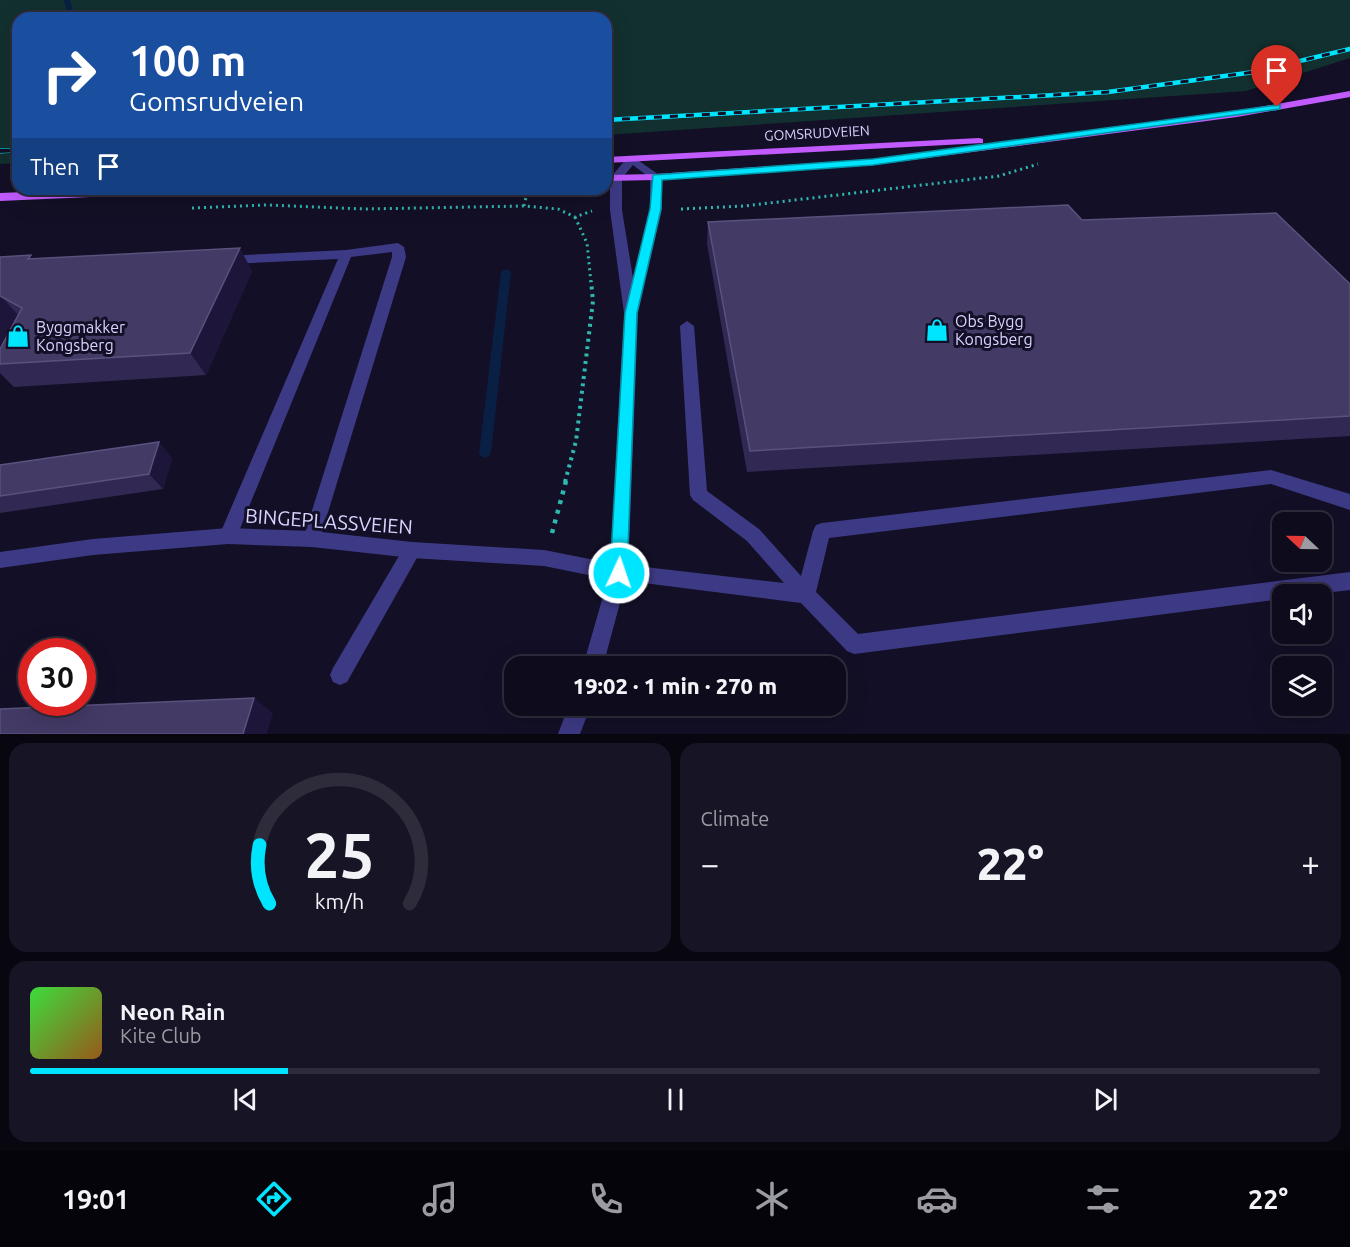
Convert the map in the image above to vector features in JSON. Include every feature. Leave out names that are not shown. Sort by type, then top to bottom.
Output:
[{"type":"main road","name":"GOMSRUDVEIEN","points":[[612,178],[873,162],[1237,114],[1350,94]]},
{"type":"main road","name":"GOMSRUDVEIEN","points":[[612,160],[961,141],[1030,141]]},
{"type":"main road","points":[[0,197],[45,195]]},
{"type":"street","points":[[596,656],[619,573],[631,313],[656,209],[657,177],[632,159],[612,177]]},
{"type":"street","points":[[612,184],[631,313]]},
{"type":"street","points":[[215,260],[346,254],[398,247],[399,257],[312,539]]},
{"type":"street","points":[[228,536],[346,254]]},
{"type":"street","points":[[687,326],[699,495],[753,535],[806,595],[854,644],[1350,582]]},
{"type":"street","points":[[806,595],[822,531],[1271,477],[1350,502]]},
{"type":"street","name":"BINGEPLASSVEIEN","points":[[0,560],[93,547],[228,536],[312,539],[412,550],[544,558],[619,573],[806,595]]},
{"type":"street","points":[[340,675],[412,550]]},
{"type":"street","points":[[569,734],[576,716]]},
{"type":"path","points":[[524,206],[527,195]]},
{"type":"path","points":[[186,209],[267,205],[365,209],[524,206],[558,208],[575,217],[587,243],[592,301],[576,441],[557,519],[544,558]]},
{"type":"path","points":[[575,217],[596,210]]},
{"type":"green space","points":[[0,0],[1350,0],[1350,58],[1246,91],[612,135],[612,12],[12,12],[12,163],[0,164]]},
{"type":"building","points":[[1068,205],[1082,220],[1276,213],[1350,284],[1350,416],[750,451],[708,222]]},
{"type":"building","points":[[240,248],[190,353],[0,364],[0,349],[22,308],[0,296],[0,257],[31,255],[28,259]]},
{"type":"building","points":[[159,442],[149,474],[0,496],[0,465]]},
{"type":"building","points":[[254,698],[243,734],[0,734],[0,709],[18,708],[18,716],[96,716],[96,705]]},
{"type":"waterway","points":[[67,0],[70,12]]},
{"type":"waterway","points":[[485,453],[506,272]]},
{"type":"railway","points":[[612,120],[1108,92],[1254,72],[1350,49]]},
{"type":"railway","points":[[0,151],[12,150]]},
{"type":"place","name":"Obs Bygg Kongsberg","points":[[937,330]]},
{"type":"place","name":"Byggmakker Kongsberg","points":[[18,336]]},
{"type":"route","points":[[619,573],[631,313],[656,209],[657,177],[873,162],[1277,107]]}]
